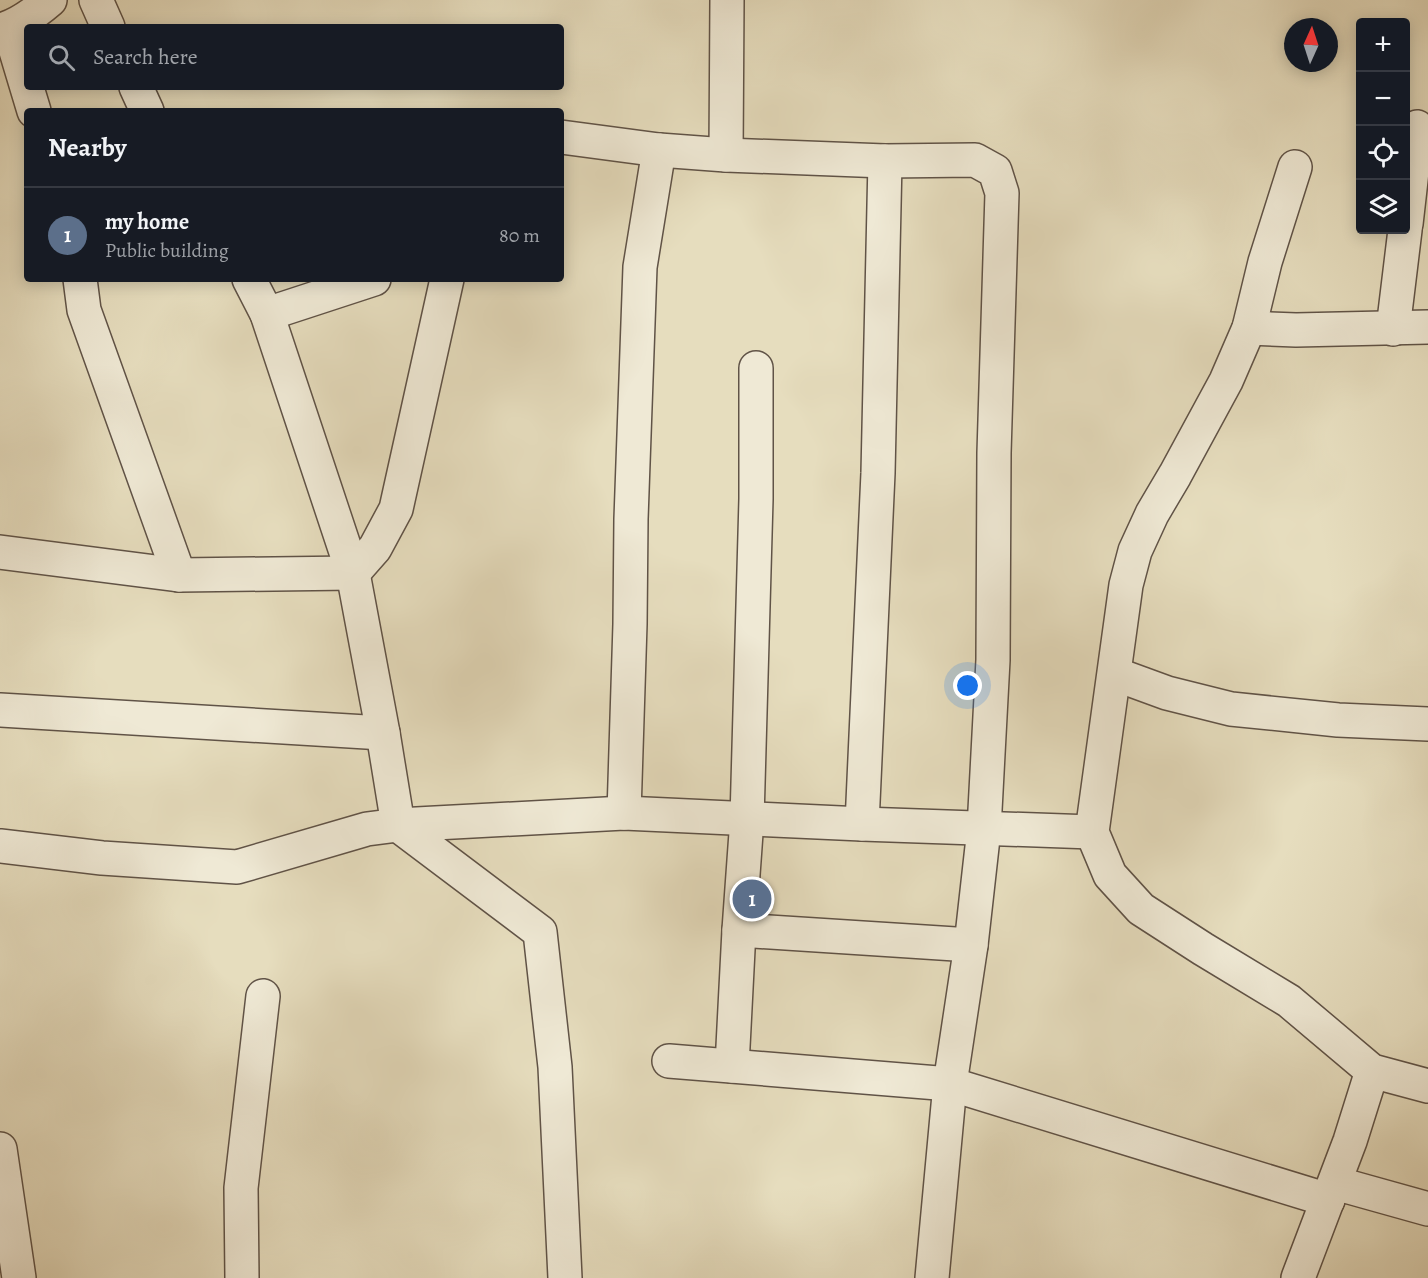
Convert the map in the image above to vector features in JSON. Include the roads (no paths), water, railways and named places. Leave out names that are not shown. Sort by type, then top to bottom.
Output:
[{"type":"street","points":[[24,84],[4,29],[50,0]]},
{"type":"street","points":[[96,0],[107,24]]},
{"type":"street","points":[[726,155],[728,0]]},
{"type":"street","points":[[26,90],[33,108]]},
{"type":"street","points":[[137,90],[146,108]]},
{"type":"street","points":[[1410,189],[1417,127]]},
{"type":"street","points":[[564,137],[659,150],[726,155],[885,162],[975,160],[995,171],[1002,193],[994,453],[993,660],[984,829],[971,945],[950,1084],[932,1278]]},
{"type":"street","points":[[624,813],[631,507],[640,267],[659,150]]},
{"type":"street","points":[[862,824],[878,473],[885,162]]},
{"type":"street","points":[[1295,167],[1265,262],[1249,328],[1226,381],[1152,514],[1135,551],[1126,585],[1092,832],[1110,875],[1141,909],[1289,1001],[1372,1071],[1428,1086]]},
{"type":"street","points":[[1393,329],[1405,234]]},
{"type":"street","points":[[80,282],[84,310],[179,574]]},
{"type":"street","points":[[251,282],[267,314],[353,573],[398,825],[540,933],[555,1067],[565,1278]]},
{"type":"street","points":[[267,314],[365,282]]},
{"type":"street","points":[[0,552],[179,574],[353,573],[375,548],[396,509],[446,282]]},
{"type":"street","points":[[1249,328],[1296,330],[1428,327]]},
{"type":"street","points":[[732,1066],[747,819],[756,499],[756,368]]},
{"type":"street","points":[[1115,674],[1167,693],[1231,709],[1338,720],[1428,724]]},
{"type":"street","points":[[0,710],[383,733]]},
{"type":"street","points":[[0,846],[102,858],[237,867],[367,829],[398,825],[624,813],[1092,832]]},
{"type":"street","points":[[739,930],[971,945]]},
{"type":"street","points":[[242,1278],[241,1188],[263,996]]},
{"type":"street","points":[[669,1061],[950,1084],[1332,1191],[1428,1209]]},
{"type":"street","points":[[1298,1278],[1332,1191],[1372,1071]]},
{"type":"street","points":[[0,1149],[19,1278]]},
{"type":"place","name":"my home","points":[[752,899]]}]
